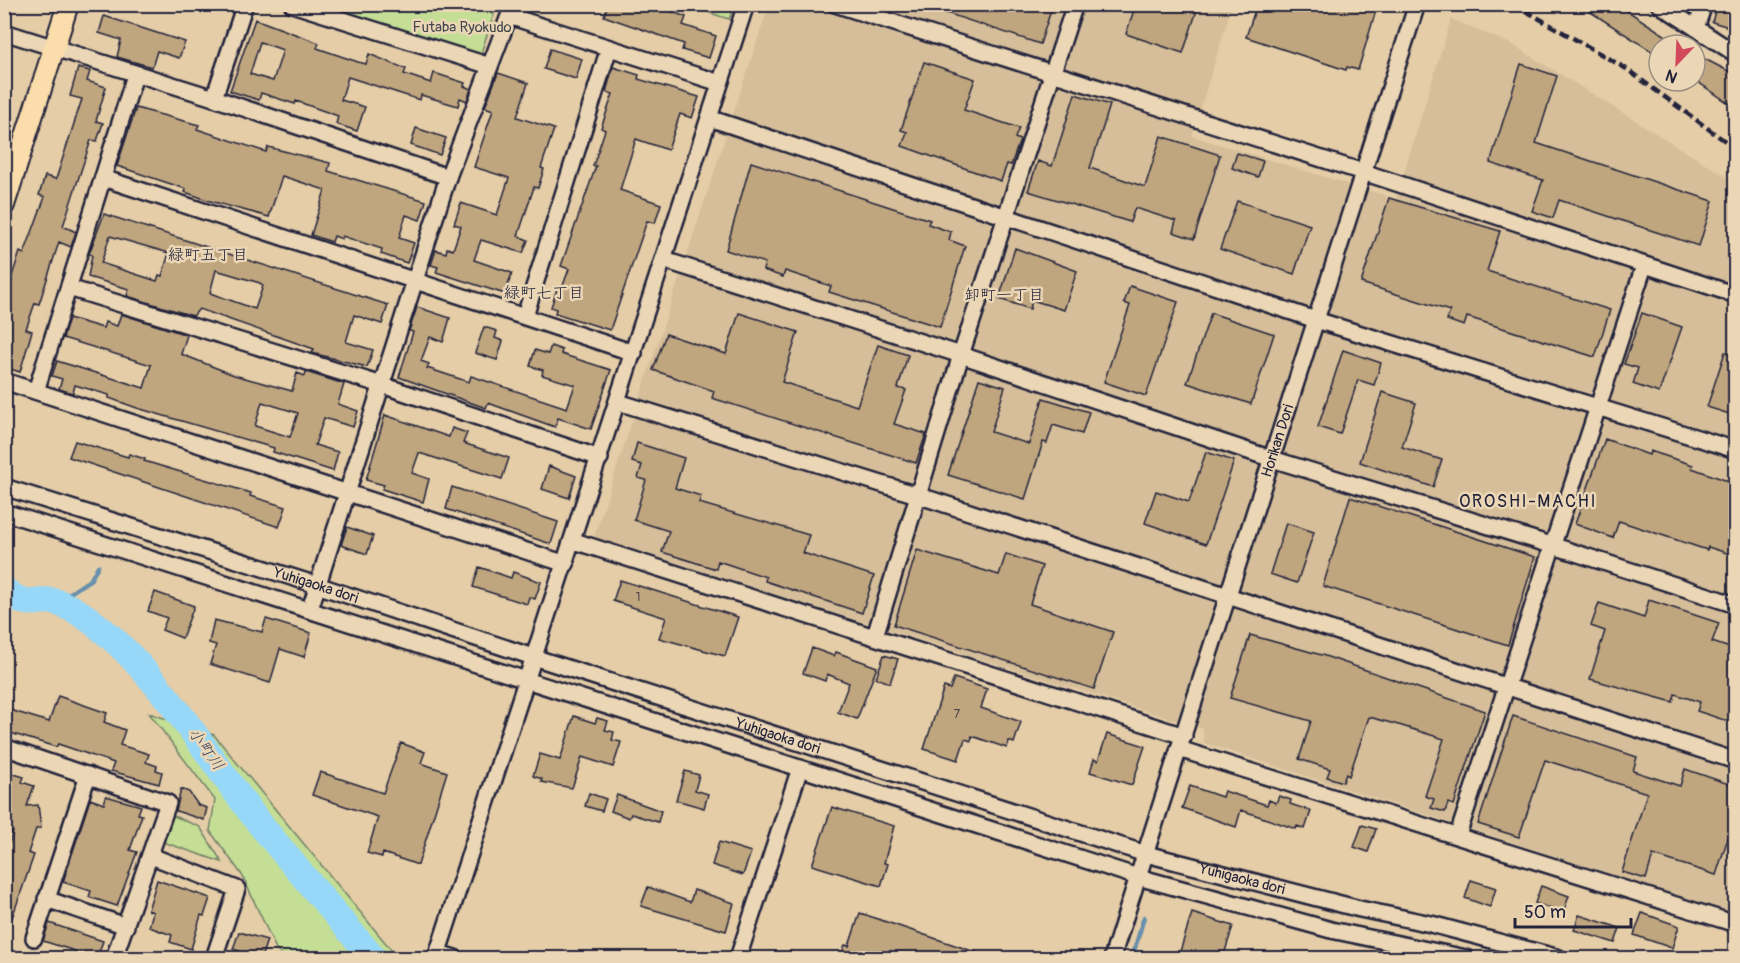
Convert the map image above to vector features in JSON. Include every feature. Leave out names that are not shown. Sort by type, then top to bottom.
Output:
[{"type":"main road","points":[[4,205],[68,4]]},
{"type":"street","points":[[214,98],[245,4]]},
{"type":"street","points":[[292,4],[490,66]]},
{"type":"street","points":[[455,958],[437,956],[533,657],[574,541],[746,4]]},
{"type":"street","points":[[835,4],[1363,172],[1736,295]]},
{"type":"street","points":[[875,636],[961,355],[1075,4]]},
{"type":"street","name":"Horikan Dori","points":[[1112,958],[1417,4]]},
{"type":"street","points":[[1659,4],[1736,54]]},
{"type":"street","points":[[1696,28],[1704,4]]},
{"type":"street","points":[[310,609],[448,177],[509,16],[720,83]]},
{"type":"street","points":[[4,32],[214,98],[448,177]]},
{"type":"street","points":[[525,316],[609,48]]},
{"type":"street","points":[[36,391],[135,75]]},
{"type":"street","points":[[709,118],[1316,320],[1736,450]]},
{"type":"street","points":[[103,178],[634,353]]},
{"type":"street","points":[[664,260],[961,355],[1272,459],[1736,605]]},
{"type":"street","points":[[1458,835],[1644,266]]},
{"type":"street","points":[[69,288],[382,385],[600,458]]},
{"type":"street","points":[[4,381],[566,564]]},
{"type":"street","points":[[618,402],[917,495],[1736,761]]},
{"type":"street","name":"Yuhigaoka dori","points":[[4,487],[317,585],[533,657],[1146,854],[1559,958]]},
{"type":"street","name":"Yuhigaoka dori","points":[[4,512],[1138,877],[1330,930],[1467,958]]},
{"type":"street","points":[[574,541],[875,636],[1181,743],[1458,835],[1735,921]]},
{"type":"street","points":[[4,747],[168,803],[114,958]]},
{"type":"street","points":[[738,958],[800,768]]},
{"type":"street","points":[[34,938],[88,775]]},
{"type":"street","points":[[151,856],[237,889],[214,958]]},
{"type":"street","points":[[46,898],[126,926]]},
{"type":"shaded area","points":[[769,5],[1232,5],[1192,136],[1396,199],[1451,19],[1511,44],[1735,182],[1735,914],[1204,743],[1203,729],[594,537]]},
{"type":"green space","name":"Futaba Ryokudo","points":[[321,5],[497,5],[480,56]]},
{"type":"green space","points":[[685,5],[734,5],[729,19]]},
{"type":"green space","points":[[149,713],[214,735],[398,958],[285,958],[277,951],[242,875],[210,831],[215,800]]},
{"type":"green space","points":[[169,814],[200,827],[222,862],[160,841]]},
{"type":"building","points":[[608,4],[651,4],[686,17],[683,25],[716,36],[709,58],[682,50],[684,44],[604,16]]},
{"type":"building","points":[[928,4],[1053,4],[1040,44],[928,7]]},
{"type":"building","points":[[1136,4],[1199,4],[1183,53],[1126,34]]},
{"type":"building","points":[[1257,4],[1378,4],[1358,70],[1347,67],[1346,70],[1246,37]]},
{"type":"building","points":[[1578,4],[1617,4],[1662,33],[1647,33],[1647,48]]},
{"type":"building","points":[[1717,4],[1736,4],[1736,29],[1712,22]]},
{"type":"building","points":[[104,16],[185,42],[179,58],[157,51],[152,67],[117,57],[121,40],[99,33]]},
{"type":"building","points":[[255,19],[319,43],[317,48],[358,62],[366,64],[369,54],[406,69],[404,74],[431,83],[434,73],[465,83],[464,86],[471,89],[467,101],[460,98],[458,106],[421,95],[420,100],[348,77],[341,100],[365,107],[357,131],[336,124],[338,116],[296,101],[295,104],[261,93],[259,100],[230,91]],"holes":[[[260,42],[283,50],[273,81],[250,74]]]},
{"type":"building","points":[[550,49],[582,59],[576,79],[544,69]]},
{"type":"building","points":[[1707,60],[1736,75],[1736,108],[1707,88]]},
{"type":"building","points":[[924,62],[975,79],[964,110],[1019,128],[1015,138],[1020,140],[1011,165],[1007,164],[1001,181],[902,146],[907,132],[901,130]]},
{"type":"building","points":[[1521,64],[1557,76],[1536,143],[1713,201],[1699,246],[1559,200],[1553,218],[1532,211],[1543,180],[1490,163]]},
{"type":"building","points":[[613,67],[639,75],[638,79],[699,97],[692,118],[680,114],[668,150],[636,139],[620,190],[661,204],[655,223],[647,221],[610,330],[555,313],[556,309],[551,307],[557,289],[561,291],[569,269],[561,266],[596,166],[593,166],[605,130],[601,128],[613,94],[606,92]]},
{"type":"building","points":[[78,68],[90,71],[87,81],[106,87],[96,121],[103,123],[97,141],[91,140],[63,226],[76,232],[71,247],[59,242],[39,304],[35,303],[26,329],[32,331],[20,372],[4,367],[4,300],[20,252],[24,254],[45,197],[39,195],[45,176],[56,179],[82,99],[70,96]]},
{"type":"building","points":[[498,73],[528,83],[517,117],[554,129],[541,168],[544,169],[538,188],[534,187],[518,236],[528,240],[523,253],[481,240],[474,260],[512,273],[505,294],[436,272],[438,267],[431,265],[436,250],[446,253],[447,248],[453,250],[461,226],[454,224],[461,203],[497,215],[509,178],[474,167],[493,110],[485,107]]},
{"type":"building","points":[[1075,94],[1110,105],[1090,168],[1145,187],[1161,136],[1220,155],[1194,239],[1173,232],[1176,221],[1135,208],[1130,222],[1028,191],[1038,161],[1052,166]]},
{"type":"building","points":[[136,108],[199,125],[197,129],[266,152],[268,147],[330,163],[328,171],[426,201],[420,220],[406,215],[399,238],[414,243],[407,263],[381,254],[382,249],[342,236],[342,239],[334,236],[332,242],[311,235],[325,190],[282,176],[269,217],[210,201],[185,192],[186,189],[117,166]]},
{"type":"building","points":[[416,128],[446,138],[440,155],[411,145]]},
{"type":"building","points":[[1237,153],[1263,161],[1258,177],[1232,168]]},
{"type":"building","points":[[751,162],[930,220],[928,224],[951,232],[949,240],[965,246],[940,327],[829,292],[831,286],[785,271],[783,277],[763,270],[765,263],[726,250]]},
{"type":"building","points":[[1389,198],[1500,231],[1487,271],[1610,310],[1595,357],[1467,317],[1464,326],[1447,320],[1450,311],[1361,283]]},
{"type":"building","points":[[1237,201],[1310,225],[1294,274],[1220,249]]},
{"type":"building","points":[[104,214],[388,305],[382,324],[354,315],[346,342],[373,350],[367,367],[312,353],[314,349],[199,309],[193,316],[127,296],[129,289],[88,277],[92,255],[89,254]],"holes":[[[110,236],[169,253],[162,276],[159,275],[157,281],[101,263]],[[216,270],[260,283],[263,286],[255,309],[210,293]]]},
{"type":"building","points":[[1015,248],[1077,271],[1064,310],[1032,300],[1030,309],[999,299]]},
{"type":"building","points":[[1130,286],[1178,302],[1146,396],[1104,382],[1130,305],[1124,303]]},
{"type":"building","points":[[417,307],[450,318],[443,342],[430,337],[421,361],[429,364],[427,368],[469,382],[471,376],[567,408],[575,385],[542,375],[543,370],[530,366],[535,350],[548,354],[551,346],[562,350],[561,354],[611,370],[591,429],[558,418],[555,427],[488,403],[486,408],[399,377],[413,332],[409,331]]},
{"type":"building","points":[[739,313],[798,332],[782,382],[857,406],[878,345],[908,355],[898,388],[906,390],[894,424],[926,434],[916,463],[712,398],[714,391],[653,370],[666,334],[726,354]]},
{"type":"building","points":[[1211,313],[1274,334],[1251,404],[1187,383]]},
{"type":"building","points":[[1642,313],[1682,327],[1659,393],[1633,384],[1638,368],[1624,364]]},
{"type":"building","points":[[121,314],[187,335],[181,354],[234,375],[292,391],[297,373],[305,376],[306,372],[344,384],[338,404],[358,411],[353,427],[324,418],[315,445],[338,452],[333,471],[273,452],[274,448],[137,408],[109,398],[109,395],[75,385],[73,393],[59,389],[62,379],[52,376],[57,361],[144,388],[151,365],[63,338],[69,318],[103,328],[105,322],[117,326]],"holes":[[[262,402],[298,413],[290,437],[255,426]]]},
{"type":"building","points":[[484,327],[497,331],[495,338],[503,341],[497,360],[475,353]]},
{"type":"building","points":[[1343,350],[1381,363],[1374,385],[1358,380],[1340,434],[1318,427]]},
{"type":"building","points":[[1725,352],[1736,355],[1736,416],[1707,407]]},
{"type":"building","points":[[979,379],[1005,387],[991,432],[1029,444],[1043,398],[1089,412],[1082,434],[1053,425],[1047,443],[1043,442],[1025,499],[948,475]]},
{"type":"building","points":[[1382,392],[1416,403],[1402,447],[1442,460],[1433,487],[1360,462]]},
{"type":"building","points":[[385,415],[449,437],[452,428],[467,433],[463,443],[509,458],[502,479],[419,453],[412,473],[429,479],[423,502],[382,489],[384,485],[366,480]]},
{"type":"building","points":[[1605,439],[1649,455],[1650,451],[1693,465],[1692,468],[1736,484],[1736,556],[1708,547],[1707,550],[1619,521],[1613,538],[1575,524]]},
{"type":"building","points":[[75,441],[128,457],[129,454],[145,459],[144,461],[251,493],[250,496],[286,507],[279,527],[69,457]]},
{"type":"building","points":[[637,443],[684,458],[675,488],[701,496],[699,503],[809,535],[803,553],[874,576],[862,613],[765,581],[766,577],[718,561],[716,569],[662,552],[669,531],[634,520],[646,480],[638,478],[642,465],[632,462]]},
{"type":"building","points":[[1206,452],[1234,461],[1206,544],[1145,523],[1156,491],[1189,502]]},
{"type":"building","points":[[549,466],[576,476],[569,498],[542,489]]},
{"type":"building","points":[[452,487],[558,522],[551,544],[446,509]]},
{"type":"building","points":[[1350,497],[1535,557],[1508,645],[1323,586]]},
{"type":"building","points":[[1286,523],[1314,532],[1297,583],[1270,574]]},
{"type":"building","points":[[347,527],[373,536],[367,554],[341,545]]},
{"type":"building","points":[[917,550],[999,575],[1006,554],[1042,566],[1030,604],[1113,632],[1094,689],[894,625]]},
{"type":"building","points":[[479,567],[511,578],[513,572],[541,582],[535,599],[529,597],[527,604],[473,587]]},
{"type":"building","points":[[620,580],[738,617],[725,656],[659,638],[666,618],[613,601]]},
{"type":"building","points":[[155,592],[194,606],[182,638],[162,630],[167,618],[148,611]]},
{"type":"building","points":[[1649,600],[1719,623],[1712,642],[1736,650],[1736,724],[1697,711],[1700,702],[1675,694],[1673,702],[1590,679],[1605,631],[1591,626],[1599,603],[1644,618]]},
{"type":"building","points":[[266,619],[311,633],[304,657],[280,649],[270,683],[210,664],[216,645],[209,643],[214,620],[262,632]]},
{"type":"building","points":[[1250,635],[1325,656],[1485,711],[1454,805],[1448,803],[1445,812],[1431,808],[1434,799],[1425,796],[1444,739],[1402,726],[1369,717],[1349,776],[1346,774],[1343,782],[1327,777],[1330,769],[1299,759],[1311,721],[1230,698]]},
{"type":"building","points":[[812,648],[834,656],[836,652],[877,667],[857,719],[838,712],[849,683],[827,674],[825,681],[803,673]]},
{"type":"building","points":[[884,655],[898,659],[890,683],[876,678]]},
{"type":"building","points":[[954,678],[987,689],[981,708],[1021,722],[1014,743],[1009,741],[1007,748],[972,736],[971,741],[965,739],[958,760],[924,749],[944,687],[950,689]]},
{"type":"building","points":[[58,696],[107,713],[104,722],[125,730],[120,745],[149,754],[146,762],[157,766],[156,770],[162,772],[159,784],[111,771],[114,763],[58,744],[56,747],[4,731],[10,710],[49,722]]},
{"type":"building","points":[[574,716],[595,723],[597,718],[608,721],[605,730],[614,732],[612,740],[621,742],[613,767],[582,757],[572,788],[541,782],[542,779],[533,776],[540,754],[560,760]]},
{"type":"building","points":[[1513,716],[1637,757],[1633,771],[1680,786],[1685,769],[1729,784],[1736,796],[1736,813],[1716,875],[1653,855],[1646,879],[1622,872],[1647,793],[1545,760],[1519,837],[1478,824]]},
{"type":"building","points":[[1107,734],[1145,746],[1132,785],[1090,772],[1094,759],[1098,761]]},
{"type":"building","points":[[401,743],[425,752],[421,763],[447,772],[418,865],[383,853],[382,857],[367,853],[378,817],[312,795],[320,772],[383,793]]},
{"type":"building","points":[[4,771],[24,777],[22,782],[34,786],[27,806],[38,805],[41,828],[36,829],[28,853],[34,855],[7,932],[4,931],[4,858],[13,832],[4,833]]},
{"type":"building","points":[[685,771],[699,775],[695,790],[708,794],[704,808],[676,800]]},
{"type":"building","points":[[1190,786],[1222,797],[1224,791],[1267,805],[1269,800],[1276,803],[1279,796],[1291,800],[1290,804],[1311,811],[1305,829],[1297,826],[1296,829],[1241,810],[1236,827],[1182,808]]},
{"type":"building","points":[[181,789],[189,792],[198,805],[207,808],[204,820],[176,811]]},
{"type":"building","points":[[589,793],[606,799],[602,811],[585,806]]},
{"type":"building","points":[[617,795],[661,811],[658,822],[631,814],[629,818],[611,811]]},
{"type":"building","points":[[106,796],[141,806],[138,814],[142,815],[130,850],[137,852],[117,906],[89,897],[91,891],[63,882],[90,799],[104,804]]},
{"type":"building","points":[[832,807],[894,826],[884,863],[888,864],[881,886],[812,865]]},
{"type":"building","points":[[1362,825],[1376,829],[1368,852],[1354,847]]},
{"type":"building","points":[[719,842],[751,852],[743,875],[712,865]]},
{"type":"building","points":[[157,880],[210,898],[204,916],[201,915],[191,949],[170,942],[172,935],[149,927],[153,912],[148,910]]},
{"type":"building","points":[[1471,880],[1496,888],[1490,907],[1465,898]]},
{"type":"building","points":[[1541,886],[1569,896],[1563,913],[1535,903]]},
{"type":"building","points":[[648,887],[690,902],[694,890],[734,903],[726,931],[641,906]]},
{"type":"building","points":[[860,913],[987,956],[986,958],[840,958],[845,945],[849,946]]},
{"type":"building","points":[[1192,913],[1233,926],[1223,958],[1178,958]]},
{"type":"building","points":[[1642,913],[1679,926],[1672,948],[1634,935]]},
{"type":"building","points":[[1579,915],[1620,928],[1615,943],[1574,930]]},
{"type":"building","points":[[49,923],[103,941],[97,958],[43,941]]},
{"type":"building","points":[[239,932],[267,940],[261,958],[233,949]]},
{"type":"waterway","points":[[57,602],[91,579],[98,566]]},
{"type":"waterway","name":"小町川","points":[[4,590],[20,600],[52,601],[74,610],[100,628],[133,658],[171,702],[256,819],[373,958]]},
{"type":"waterway","points":[[4,628],[15,599]]},
{"type":"waterway","points":[[1132,958],[1144,917]]},
{"type":"railway","points":[[1514,4],[1625,68],[1736,149]]},
{"type":"district","name":"緑町五丁目","points":[[208,255]]},
{"type":"district","name":"緑町七丁目","points":[[544,293]]},
{"type":"district","name":"卸町一丁目","points":[[1004,295]]},
{"type":"district","name":"OROSHI-MACHI","points":[[1528,501]]}]
